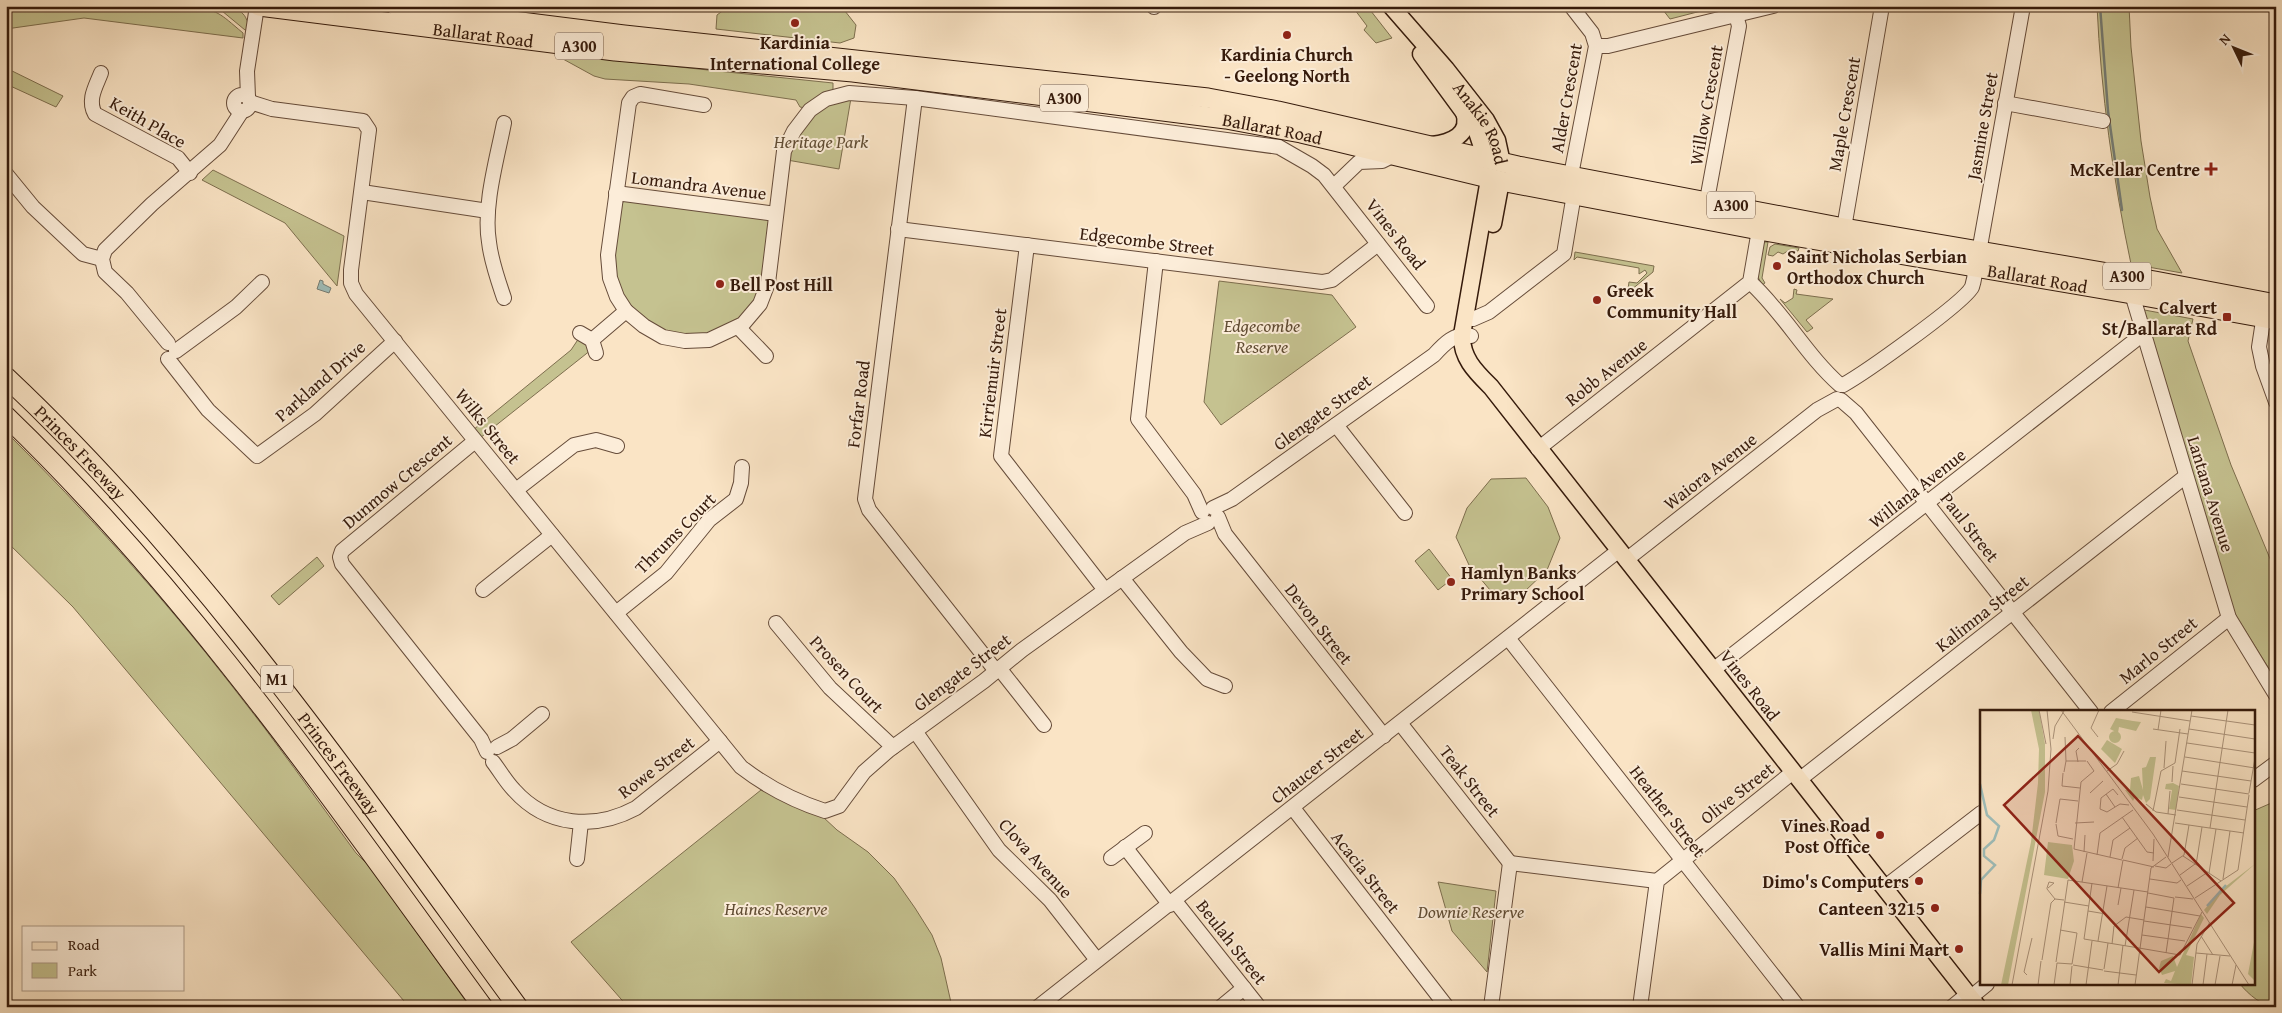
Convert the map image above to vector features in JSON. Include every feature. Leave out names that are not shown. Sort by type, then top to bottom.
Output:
[{"type":"highway","name":"Ballarat Road","points":[[258,6],[615,51],[853,72],[1226,119],[1292,131],[1495,180],[1758,230],[1977,260],[2155,281],[2270,311]]},
{"type":"highway","name":"Ballarat Road","points":[[407,7],[487,12],[624,35],[1208,98],[1296,115],[1494,161],[1708,200],[1844,228],[2132,294],[2270,311]]},
{"type":"highway","name":"Anakie Road","points":[[1494,161],[1495,180]]},
{"type":"highway","points":[[6,368],[54,423]]},
{"type":"highway","name":"Princes Freeway","points":[[6,377],[54,423],[145,522],[277,679],[518,1007]]},
{"type":"highway","name":"Princes Freeway","points":[[6,416],[92,504],[223,656],[483,1007]]},
{"type":"main road","name":"Anakie Road","points":[[1396,13],[1431,69],[1476,129],[1494,161]]},
{"type":"main road","name":"Anakie Road","points":[[1396,13],[1446,69],[1486,120],[1497,140],[1494,161]]},
{"type":"main road","points":[[1425,146],[1447,143],[1458,138],[1465,123],[1464,112]]},
{"type":"main road","name":"Anakie Road","points":[[1466,339],[1473,319],[1495,180]]},
{"type":"main road","name":"Anakie Road","points":[[1466,339],[1495,180]]},
{"type":"main road","name":"Vines Road","points":[[1466,339],[1470,365],[1491,387],[1972,999]]},
{"type":"street","points":[[6,174],[33,207],[83,254],[102,260],[105,250],[138,217],[220,145],[231,129],[243,104],[258,6]]},
{"type":"street","name":"Alder Crescent","points":[[1571,6],[1592,33],[1596,46],[1571,175]]},
{"type":"street","points":[[1596,46],[1608,46],[1773,6]]},
{"type":"street","name":"Maple Crescent","points":[[1844,228],[1882,6]]},
{"type":"street","name":"Jasmine Street","points":[[1977,260],[2023,6]]},
{"type":"street","points":[[457,32],[459,10]]},
{"type":"street","name":"Willow Crescent","points":[[1708,200],[1742,12]]},
{"type":"street","name":"Keith Place","points":[[101,73],[91,100],[91,107],[95,114],[178,158],[190,173]]},
{"type":"street","name":"Ballarat Road","points":[[776,214],[784,151],[794,131],[810,110],[834,96],[853,93],[915,98],[1273,145],[1316,168]]},
{"type":"street","points":[[704,105],[640,94],[633,97],[629,103],[608,255],[610,278],[617,297],[626,311],[644,326],[663,337],[685,341],[709,340],[743,324],[760,304],[768,283],[776,214]]},
{"type":"street","name":"Forfar Road","points":[[915,98],[866,504],[997,669],[1038,705],[1044,725]]},
{"type":"street","points":[[2005,103],[2103,121]]},
{"type":"street","name":"Wilks Street","points":[[243,104],[363,121],[367,124],[369,130],[351,270],[351,283],[356,294],[741,767],[765,786]]},
{"type":"street","points":[[504,124],[488,211],[488,240],[504,298]]},
{"type":"street","points":[[1334,186],[1359,162],[1382,161],[1392,156]]},
{"type":"street","name":"Vines Road","points":[[1316,168],[1334,186],[1427,306]]},
{"type":"street","points":[[362,192],[488,211]]},
{"type":"street","name":"Lomandra Avenue","points":[[616,193],[776,214]]},
{"type":"street","points":[[1473,319],[1489,312],[1564,254],[1574,194]]},
{"type":"street","name":"Edgecombe Street","points":[[898,230],[1325,282],[1334,278],[1378,244]]},
{"type":"street","points":[[1750,282],[1758,230]]},
{"type":"street","name":"Kirriemuir Street","points":[[1027,245],[1001,456],[1105,590]]},
{"type":"street","name":"Parkland Drive","points":[[102,260],[105,272],[127,294],[170,350],[186,380],[208,410],[257,456],[316,414],[394,341]]},
{"type":"street","name":"Waiora Avenue","points":[[1622,556],[1818,410],[1954,305],[1971,288],[1977,260]]},
{"type":"street","points":[[1156,261],[1138,419],[1210,515]]},
{"type":"street","points":[[170,350],[198,334],[236,307],[262,282]]},
{"type":"street","name":"Paul Street","points":[[1750,282],[1768,300],[2089,710]]},
{"type":"street","name":"Robb Avenue","points":[[1538,449],[1750,282]]},
{"type":"street","name":"Lantana Avenue","points":[[2132,294],[2229,618],[2276,695]]},
{"type":"street","points":[[589,342],[626,311]]},
{"type":"street","points":[[2270,311],[2259,347],[2263,366],[2276,402]]},
{"type":"street","points":[[738,327],[766,356]]},
{"type":"street","name":"Willana Avenue","points":[[1713,670],[2144,334]]},
{"type":"street","name":"Glengate Street","points":[[765,786],[801,803],[825,811],[839,806],[864,772],[893,747],[997,669],[1434,355],[1466,339]]},
{"type":"street","points":[[1336,425],[1405,513]]},
{"type":"street","points":[[516,490],[574,445],[596,440],[617,446]]},
{"type":"street","name":"Dunmow Crescent","points":[[342,551],[475,441]]},
{"type":"street","name":"Thrums Court","points":[[616,613],[666,573],[709,520],[736,498],[741,483],[742,467]]},
{"type":"street","name":"Kalimna Street","points":[[1796,776],[2013,613],[2186,476]]},
{"type":"street","name":"Devon Street","points":[[1210,515],[1384,736]]},
{"type":"street","points":[[484,590],[552,535]]},
{"type":"street","name":"Rowe Street","points":[[342,551],[340,557],[342,564],[493,751],[513,789],[539,810],[557,818],[594,823],[625,814],[636,808],[720,741]]},
{"type":"street","name":"Chaucer Street","points":[[1038,1007],[1508,638],[1622,556]]},
{"type":"street","points":[[1122,578],[1181,652],[1206,679],[1225,686]]},
{"type":"street","name":"Marlo Street","points":[[2114,710],[2229,618]]},
{"type":"street","name":"Prosen Court","points":[[776,623],[830,688],[893,747]]},
{"type":"street","name":"Heather Street","points":[[1508,638],[1798,1007]]},
{"type":"street","points":[[493,751],[512,739],[542,714]]},
{"type":"street","name":"Teak Street","points":[[1400,723],[1510,862]]},
{"type":"street","name":"Clova Avenue","points":[[915,731],[999,850],[1050,900],[1097,960]]},
{"type":"street","points":[[2254,779],[2276,763]]},
{"type":"street","name":"Olive Street","points":[[1657,881],[1682,860],[1796,776]]},
{"type":"street","name":"Acacia Street","points":[[1292,808],[1447,1007]]},
{"type":"street","points":[[1885,887],[1980,814]]},
{"type":"street","points":[[577,859],[580,822]]},
{"type":"street","points":[[1111,858],[1145,833]]},
{"type":"street","name":"Beulah Street","points":[[1125,847],[1259,1007]]},
{"type":"street","points":[[1491,1007],[1510,862],[1657,881],[1640,1007]]},
{"type":"street","points":[[1952,1007],[1972,999],[1985,986]]},
{"type":"street","points":[[1221,1007],[1244,988]]},
{"type":"green space","points":[[6,6],[188,6],[213,11],[243,33],[243,38],[84,18],[6,29]]},
{"type":"green space","points":[[216,6],[235,9],[243,14],[248,23],[249,31],[245,30]]},
{"type":"green space","points":[[729,6],[841,6],[856,25],[854,38],[840,43],[716,29],[717,15]]},
{"type":"green space","points":[[1352,6],[1367,6],[1392,38],[1376,43],[1364,30],[1367,26]]},
{"type":"green space","points":[[1660,6],[1702,6],[1705,10],[1670,19]]},
{"type":"green space","points":[[2097,6],[2129,6],[2131,47],[2141,141],[2150,197],[2157,229],[2182,273],[2131,264],[2109,136],[2101,71]]},
{"type":"green space","points":[[564,55],[833,83],[833,91],[805,108],[800,107],[796,100],[689,84],[605,79],[594,76],[563,59]]},
{"type":"green space","points":[[6,68],[63,96],[56,107],[6,84]]},
{"type":"green space","name":"Heritage Park","points":[[851,98],[839,169],[787,160],[797,133],[821,107]]},
{"type":"green space","points":[[213,170],[344,236],[337,286],[285,223],[202,180]]},
{"type":"green space","points":[[625,200],[768,217],[772,223],[763,286],[741,318],[723,329],[703,335],[683,336],[664,332],[630,308],[619,291],[613,257],[619,207]]},
{"type":"green space","points":[[1764,242],[1768,242],[1762,278],[1765,283],[1762,285],[1757,275]]},
{"type":"green space","points":[[1775,244],[1799,248],[1798,251],[1789,250],[1783,254],[1778,252],[1773,256],[1768,255],[1770,247]]},
{"type":"green space","points":[[1575,252],[1654,266],[1653,272],[1620,299],[1621,288],[1628,289],[1629,282],[1637,283],[1647,273],[1645,270],[1639,274],[1639,268],[1577,257],[1574,260]]},
{"type":"green space","name":"Edgecombe Reserve","points":[[1219,281],[1332,295],[1356,327],[1221,425],[1204,402]]},
{"type":"green space","points":[[1794,289],[1797,290],[1796,294],[1833,299],[1806,320],[1813,328],[1807,332],[1780,299],[1785,303],[1793,298]]},
{"type":"green space","points":[[2139,309],[2193,319],[2188,341],[2231,465],[2276,573],[2276,680],[2235,614]]},
{"type":"green space","points":[[579,338],[591,350],[480,438],[473,430],[571,350]]},
{"type":"green space","points":[[6,432],[123,555],[206,653],[264,727],[356,853],[369,866],[470,1007],[409,1007],[73,607],[6,541]]},
{"type":"green space","points":[[1526,478],[1548,507],[1560,538],[1547,570],[1524,592],[1490,590],[1469,565],[1456,537],[1467,508],[1491,479]]},
{"type":"green space","points":[[1429,549],[1452,579],[1438,590],[1415,561]]},
{"type":"green space","points":[[317,557],[324,566],[279,605],[271,596]]},
{"type":"green space","name":"Haines Reserve","points":[[761,790],[823,817],[837,830],[868,852],[894,878],[932,935],[941,958],[952,1007],[628,1007],[571,942]]},
{"type":"green space","points":[[2276,801],[2276,1007],[2266,1005],[2256,999],[2242,986],[2254,986],[2254,811]]},
{"type":"green space","name":"Downie Reserve","points":[[1438,882],[1496,891],[1487,972],[1452,931]]},
{"type":"water","points":[[320,280],[331,288],[329,293],[317,289]]},
{"type":"waterway","points":[[2100,6],[2108,111],[2122,210]]},
{"type":"place","name":"Kardinia International College","points":[[795,23]]},
{"type":"place","name":"Kardinia Church - Geelong North","points":[[1287,35]]},
{"type":"place","name":"McKellar Centre","points":[[2211,169]]},
{"type":"place","name":"Saint Nicholas Serbian Orthodox Church","points":[[1777,266]]},
{"type":"place","name":"Bell Post Hill","points":[[720,284]]},
{"type":"place","name":"Greek Community Hall","points":[[1597,300]]},
{"type":"place","name":"Calvert St/Ballarat Rd","points":[[2227,317]]},
{"type":"place","name":"Hamlyn Banks Primary School","points":[[1451,582]]},
{"type":"place","name":"Vines Road Post Office","points":[[1880,835]]},
{"type":"place","name":"Dimo's Computers","points":[[1919,881]]},
{"type":"place","name":"Canteen 3215","points":[[1935,908]]},
{"type":"place","name":"Vallis Mini Mart","points":[[1959,949]]}]
